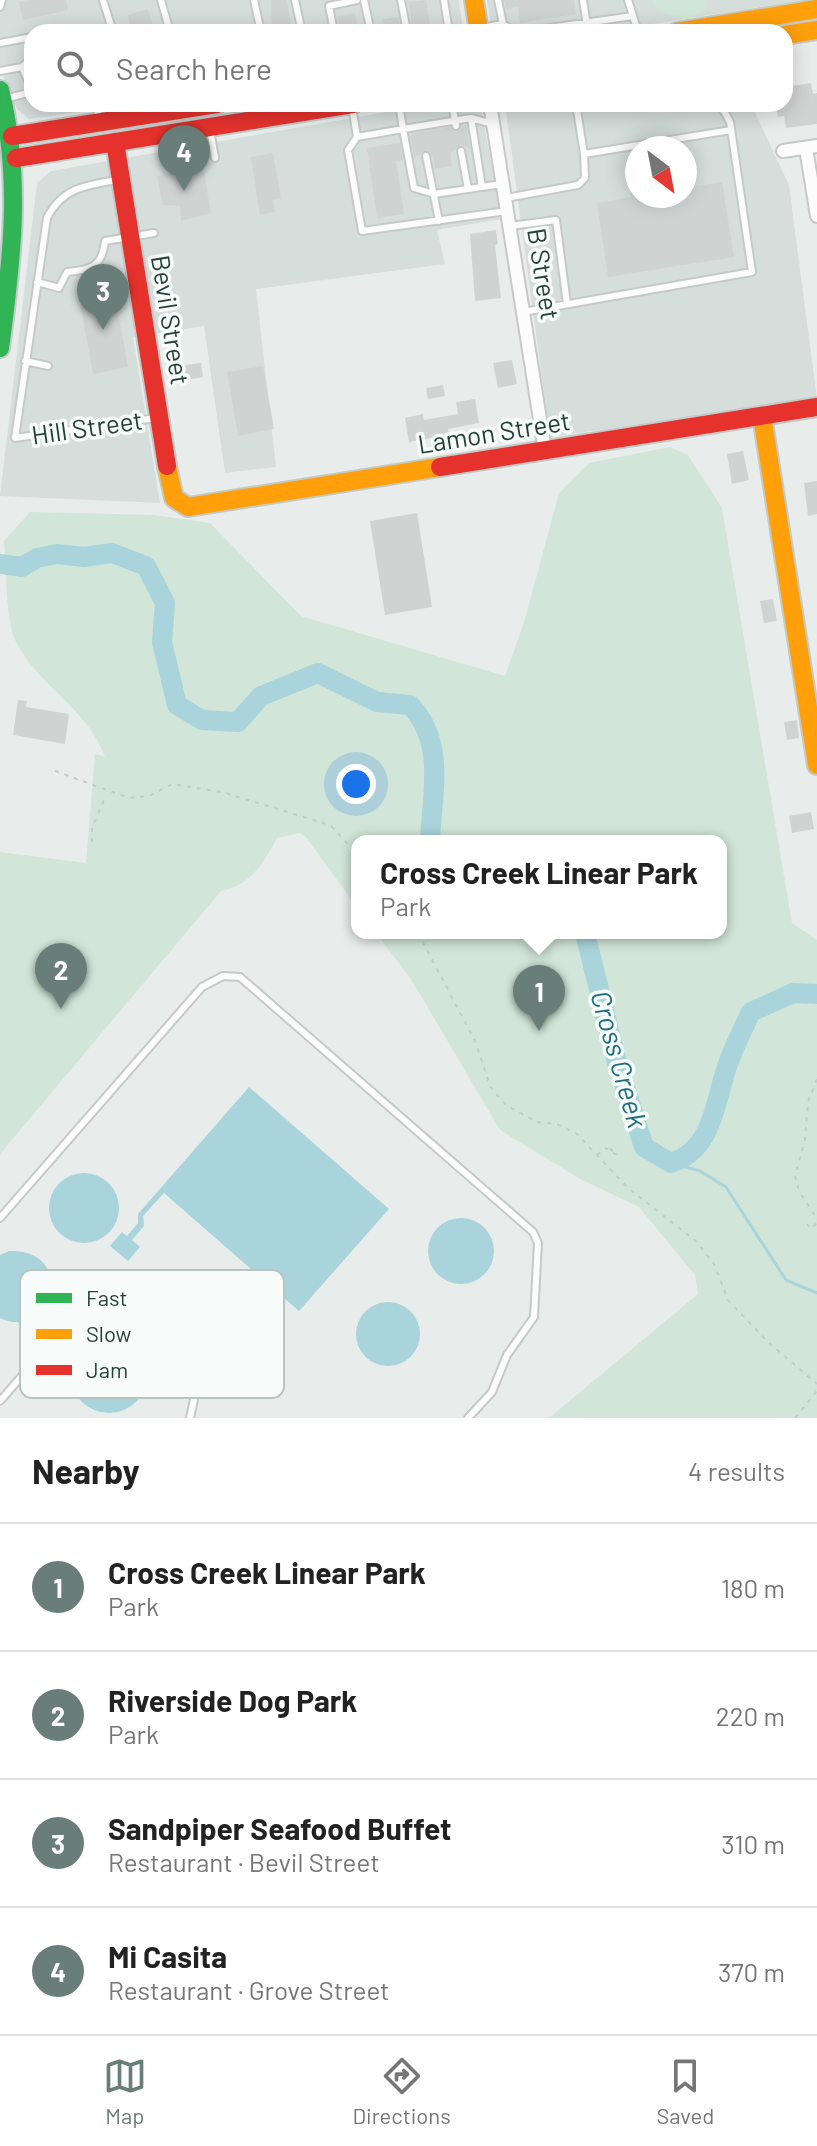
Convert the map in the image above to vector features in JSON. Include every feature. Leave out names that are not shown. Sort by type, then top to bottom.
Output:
[{"type":"main road","points":[[474,0],[478,24]]},
{"type":"main road","points":[[713,24],[789,7],[817,9]]},
{"type":"main road","points":[[793,34],[817,30]]},
{"type":"main road","points":[[0,348],[16,231],[1,94]]},
{"type":"main road","points":[[8,159],[303,112]]},
{"type":"main road","points":[[6,137],[98,113]]},
{"type":"main road","name":"Bevil Street","points":[[115,142],[171,491],[181,503]]},
{"type":"main road","name":"Lamon Street","points":[[181,503],[196,507],[817,407]]},
{"type":"main road","points":[[762,416],[817,765]]},
{"type":"street","name":"B Street","points":[[491,112],[545,451]]},
{"type":"street","points":[[783,151],[811,147],[817,216]]},
{"type":"lane","points":[[0,7],[2,0]]},
{"type":"lane","points":[[103,0],[110,24]]},
{"type":"lane","points":[[161,0],[168,24]]},
{"type":"lane","points":[[254,0],[259,24]]},
{"type":"lane","points":[[295,0],[300,24]]},
{"type":"lane","points":[[332,24],[329,6],[357,0]]},
{"type":"lane","points":[[364,0],[369,24]]},
{"type":"lane","points":[[401,0],[406,24]]},
{"type":"lane","points":[[448,24],[444,1],[453,0]]},
{"type":"lane","points":[[498,0],[503,24]]},
{"type":"lane","points":[[583,0],[586,24]]},
{"type":"lane","points":[[628,0],[636,24]]},
{"type":"lane","points":[[602,24],[633,16]]},
{"type":"lane","points":[[0,43],[24,38]]},
{"type":"lane","points":[[0,71],[22,67],[24,72]]},
{"type":"lane","points":[[1,94],[24,92]]},
{"type":"lane","points":[[353,112],[357,137],[348,150],[362,231],[439,221],[578,185],[585,178],[577,112]]},
{"type":"lane","points":[[400,112],[414,188],[434,194],[503,183]]},
{"type":"lane","points":[[453,112],[455,122]]},
{"type":"lane","points":[[523,312],[752,272],[731,130],[723,112]]},
{"type":"lane","points":[[357,137],[471,118],[493,124]]},
{"type":"lane","points":[[471,118],[482,187]]},
{"type":"lane","points":[[210,127],[215,158]]},
{"type":"lane","points":[[584,154],[731,130]]},
{"type":"lane","points":[[461,151],[468,189]]},
{"type":"lane","points":[[426,156],[439,221]]},
{"type":"lane","points":[[48,366],[25,361],[44,227],[56,202],[80,187],[121,179]]},
{"type":"lane","points":[[510,226],[556,220],[567,304]]},
{"type":"lane","points":[[37,282],[59,288],[67,272],[89,270],[97,265],[103,256],[105,241],[154,233]]},
{"type":"lane","name":"Hill Street","points":[[25,361],[15,438],[159,418]]},
{"type":"lane","points":[[0,1218],[202,987],[223,976],[240,977],[533,1232],[538,1243],[534,1317],[507,1355],[492,1392],[468,1418]]},
{"type":"lane","points":[[0,1401],[20,1378]]},
{"type":"lane","points":[[190,1418],[194,1398]]},
{"type":"path","points":[[55,771],[107,793],[142,798],[172,784],[222,792],[330,825],[351,848]]},
{"type":"path","points":[[92,842],[95,818],[107,793]]},
{"type":"path","points":[[92,836],[100,835]]},
{"type":"path","points":[[421,939],[475,1041],[490,1086],[497,1095],[537,1122],[557,1124],[577,1134],[628,1188],[696,1241],[714,1264],[728,1300],[769,1343],[817,1384]]},
{"type":"path","points":[[807,1224],[811,1229],[817,1222],[799,1191],[795,1176],[805,1140],[808,1102],[817,1079]]},
{"type":"path","points":[[597,1154],[606,1148],[617,1155],[607,1146]]},
{"type":"path","points":[[795,1418],[817,1391]]},
{"type":"shaded area","points":[[0,0],[459,0],[462,24],[24,24],[24,112],[78,112],[29,119],[17,109],[0,69]]},
{"type":"shaded area","points":[[487,0],[804,0],[653,24],[491,24]]},
{"type":"shaded area","points":[[387,112],[482,112],[502,219],[437,230],[445,264],[256,289],[276,467],[225,473],[204,326],[133,337],[160,503],[0,496],[37,183],[51,171]]},
{"type":"shaded area","points":[[506,112],[755,112],[789,185],[817,399],[550,437]]},
{"type":"green space","points":[[652,0],[705,0],[707,9],[687,20],[658,11]]},
{"type":"green space","points":[[670,447],[688,455],[722,508],[792,923],[817,940],[817,1418],[549,1418],[698,1294],[695,1275],[639,1207],[582,1180],[500,1130],[411,979],[381,939],[727,939],[727,835],[351,835],[351,899],[305,836],[300,833],[277,838],[248,878],[221,891],[0,1154],[0,852],[86,863],[95,754],[105,757],[87,724],[37,672],[15,640],[8,607],[4,541],[30,512],[154,515],[210,523],[301,616],[505,676],[525,619],[559,493],[589,463]]},
{"type":"water","points":[[249,1087],[389,1209],[299,1311],[284,1298],[284,1270],[252,1270],[164,1193],[143,1216],[144,1226],[132,1240],[140,1247],[128,1261],[110,1246],[122,1232],[127,1236],[138,1223],[138,1214]]},
{"type":"water","points":[[91,1173],[113,1188],[119,1208],[117,1222],[109,1233],[98,1241],[77,1243],[59,1233],[51,1222],[49,1201],[59,1183],[70,1175]]},
{"type":"water","points":[[461,1218],[484,1228],[494,1251],[484,1274],[461,1284],[438,1274],[428,1251],[438,1228]]},
{"type":"water","points":[[9,1251],[30,1254],[47,1270],[20,1270],[20,1322],[0,1318],[0,1255]]},
{"type":"water","points":[[382,1302],[394,1302],[411,1311],[418,1322],[418,1346],[411,1357],[394,1366],[382,1366],[370,1361],[361,1352],[356,1340],[356,1328],[361,1316],[370,1307]]},
{"type":"water","points":[[78,1398],[140,1398],[124,1410],[109,1413],[94,1410]]},
{"type":"building","points":[[66,0],[68,10],[23,20],[19,2]]},
{"type":"building","points":[[271,0],[287,0],[291,24],[272,24]]},
{"type":"building","points":[[426,0],[430,24],[412,24],[408,2]]},
{"type":"building","points":[[504,0],[574,0],[576,14],[520,23],[518,7],[506,9]]},
{"type":"building","points":[[148,9],[153,24],[130,24],[128,15]]},
{"type":"building","points":[[355,13],[357,24],[338,24],[337,16]]},
{"type":"building","points":[[398,17],[399,24],[384,24],[383,19]]},
{"type":"building","points":[[811,83],[813,94],[817,93],[817,124],[786,128],[784,116],[778,117],[777,112],[793,112],[793,86]]},
{"type":"building","points":[[466,125],[470,149],[461,145],[450,153],[452,166],[435,169],[432,155],[427,150],[414,158],[410,134],[450,127],[456,132]]},
{"type":"building","points":[[400,143],[403,160],[396,161],[404,214],[377,218],[367,148]]},
{"type":"building","points":[[273,153],[281,199],[273,200],[275,212],[260,215],[251,157]]},
{"type":"building","points":[[203,167],[211,213],[181,221],[180,206],[163,205],[157,176]]},
{"type":"building","points":[[722,182],[734,257],[608,277],[597,203],[625,198],[625,208],[697,208],[697,186]]},
{"type":"building","points":[[496,230],[501,298],[475,301],[470,234]]},
{"type":"building","points":[[113,285],[128,367],[93,374],[78,292]]},
{"type":"building","points":[[512,360],[517,384],[498,388],[493,363]]},
{"type":"building","points":[[201,363],[203,377],[180,381],[178,366]]},
{"type":"building","points":[[263,366],[274,429],[238,436],[227,372]]},
{"type":"building","points":[[443,385],[445,396],[428,399],[426,388]]},
{"type":"building","points":[[475,399],[479,423],[448,429],[449,435],[409,442],[405,418],[423,414],[424,420],[458,414],[456,402]]},
{"type":"building","points":[[743,451],[749,480],[732,484],[727,454]]},
{"type":"building","points":[[817,481],[817,514],[808,516],[804,483]]},
{"type":"building","points":[[417,513],[432,607],[385,615],[370,521]]},
{"type":"building","points":[[773,599],[777,621],[764,623],[760,601]]},
{"type":"building","points":[[18,700],[27,701],[26,707],[69,714],[65,744],[13,735]]},
{"type":"building","points":[[797,720],[799,738],[787,740],[784,722]]},
{"type":"building","points":[[811,812],[814,829],[792,833],[789,816]]},
{"type":"waterway","name":"Cross Creek","points":[[0,564],[22,567],[37,558],[57,554],[84,557],[112,553],[146,566],[165,603],[162,642],[177,705],[202,720],[238,722],[261,696],[318,673],[377,702],[410,705],[429,735],[433,752],[430,835]]},
{"type":"waterway","name":"Cross Creek","points":[[586,939],[616,1059],[644,1147],[671,1163],[685,1157],[703,1137],[731,1055],[751,1012],[793,993],[817,994]]},
{"type":"waterway","points":[[671,1163],[700,1171],[726,1187],[786,1280],[817,1293]]},
{"type":"traffic: fast","points":[[0,90],[7,122],[13,187],[11,251],[0,348]]},
{"type":"traffic: slow","points":[[474,0],[478,24]]},
{"type":"traffic: slow","points":[[726,24],[817,9]]},
{"type":"traffic: slow","points":[[793,34],[817,30]]},
{"type":"traffic: slow","points":[[762,416],[817,765]]},
{"type":"traffic: slow","points":[[167,466],[174,498],[188,507],[440,467]]},
{"type":"traffic: jam","points":[[12,136],[166,112]]},
{"type":"traffic: jam","points":[[16,158],[303,112]]},
{"type":"traffic: jam","points":[[115,142],[167,466]]},
{"type":"traffic: jam","points":[[440,467],[817,407]]},
{"type":"place","name":"Mi Casita","points":[[184,191]]},
{"type":"place","name":"Sandpiper Seafood Buffet","points":[[103,330]]},
{"type":"place","name":"Riverside Dog Park","points":[[61,1009]]},
{"type":"place","name":"Cross Creek Linear Park","points":[[539,1031]]}]
